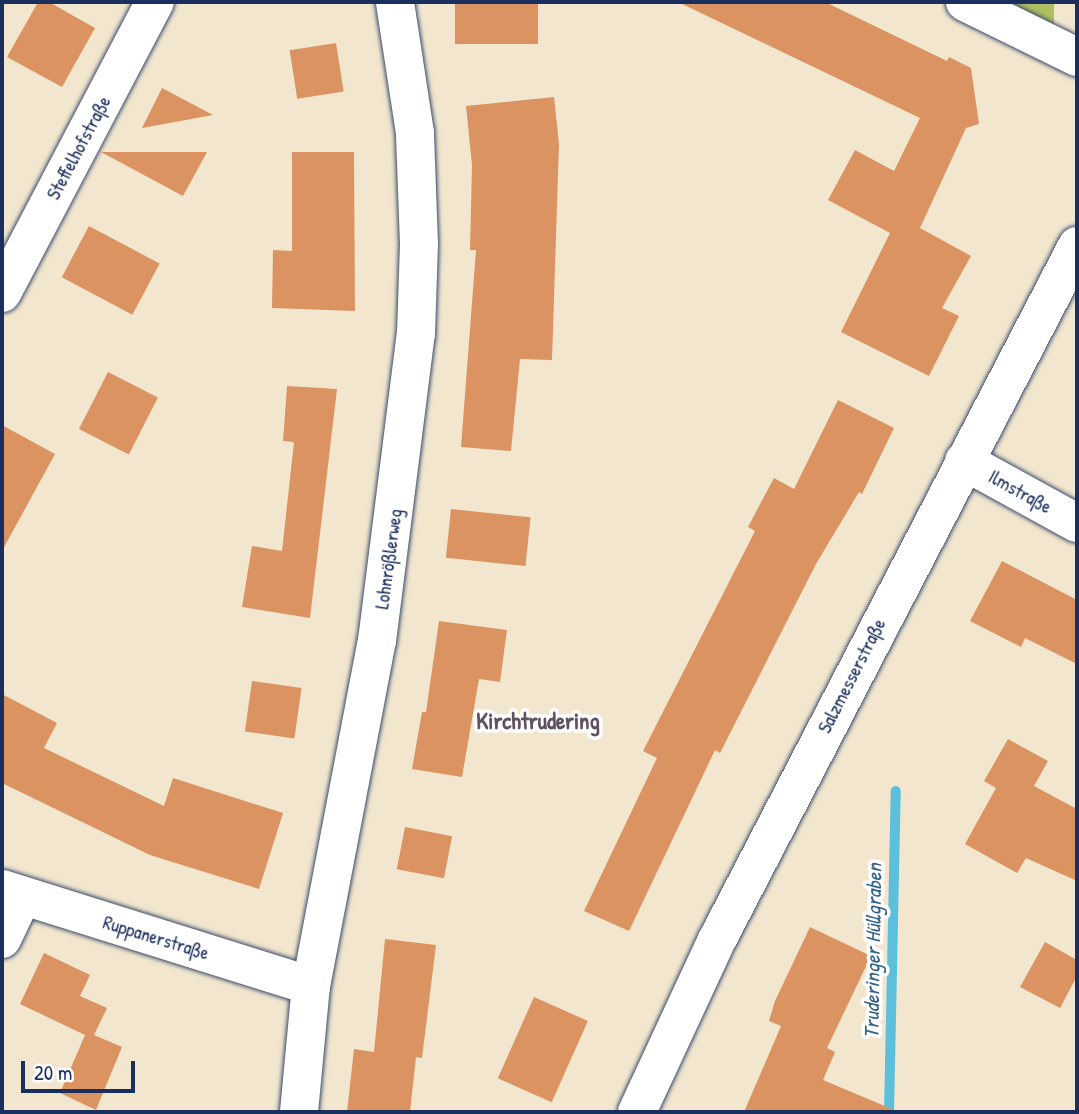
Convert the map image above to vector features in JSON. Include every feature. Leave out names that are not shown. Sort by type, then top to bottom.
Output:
[{"type":"street","name":"Steffelhofstraße","points":[[2,293],[155,2]]},
{"type":"street","name":"Lohnrößlerweg","points":[[299,1112],[311,986],[377,640],[407,429],[416,334],[419,244],[415,133],[395,2]]},
{"type":"street","points":[[965,2],[1077,57]]},
{"type":"street","name":"Salzmesserstraße","points":[[636,1112],[717,940],[1077,246]]},
{"type":"street","name":"Ilmstraße","points":[[964,461],[1077,523]]},
{"type":"street","name":"Ruppanerstraße","points":[[12,893],[311,986]]},
{"type":"street","points":[[2,939],[12,893]]},
{"type":"green space","points":[[1005,2],[1054,2],[1054,25]]},
{"type":"building","points":[[38,2],[49,2],[95,28],[62,87],[7,57]]},
{"type":"building","points":[[455,2],[538,2],[538,44],[455,44]]},
{"type":"building","points":[[678,2],[825,2],[947,61],[949,57],[971,68],[979,124],[966,128],[920,228],[971,256],[942,308],[959,316],[929,376],[841,332],[890,233],[828,200],[855,150],[894,171],[920,118]]},
{"type":"building","points":[[336,43],[344,91],[297,99],[290,50]]},
{"type":"building","points":[[162,88],[213,115],[142,128]]},
{"type":"building","points":[[554,97],[559,144],[552,360],[520,359],[511,451],[461,447],[476,250],[470,250],[472,165],[466,106]]},
{"type":"building","points":[[101,152],[207,152],[183,196]]},
{"type":"building","points":[[292,152],[354,152],[355,311],[272,308],[273,250],[292,251]]},
{"type":"building","points":[[89,226],[160,264],[132,315],[62,277]]},
{"type":"building","points":[[108,372],[158,397],[129,454],[79,429]]},
{"type":"building","points":[[287,386],[337,389],[310,618],[242,607],[252,546],[282,551],[294,442],[283,441]]},
{"type":"building","points":[[838,400],[894,428],[862,494],[859,492],[816,564],[720,753],[715,750],[629,931],[584,911],[657,758],[643,751],[755,531],[748,527],[774,478],[794,489]]},
{"type":"building","points":[[2,425],[55,454],[2,551]]},
{"type":"building","points":[[451,509],[531,517],[525,566],[446,558]]},
{"type":"building","points":[[1002,561],[1077,600],[1077,664],[1025,638],[1021,647],[970,621]]},
{"type":"building","points":[[439,621],[507,630],[500,682],[479,679],[462,777],[412,769],[422,712],[426,712]]},
{"type":"building","points":[[252,681],[302,688],[294,738],[245,732]]},
{"type":"building","points":[[2,694],[57,723],[44,748],[164,806],[173,778],[283,813],[259,889],[150,855],[2,783]]},
{"type":"building","points":[[1008,739],[1048,761],[1034,786],[1077,809],[1077,881],[1026,858],[1017,873],[965,844],[996,788],[984,781]]},
{"type":"building","points":[[405,827],[452,836],[444,878],[397,869]]},
{"type":"building","points":[[810,927],[871,956],[827,1048],[835,1052],[823,1080],[899,1112],[744,1112],[781,1026],[769,1021],[775,1001]]},
{"type":"building","points":[[385,939],[436,945],[422,1058],[416,1057],[410,1112],[347,1112],[354,1049],[374,1052]]},
{"type":"building","points":[[1045,942],[1077,960],[1077,976],[1060,1008],[1020,987]]},
{"type":"building","points":[[44,953],[90,975],[80,996],[107,1008],[94,1035],[122,1047],[96,1110],[60,1093],[85,1035],[20,1004]]},
{"type":"building","points":[[534,997],[588,1021],[552,1102],[498,1078]]},
{"type":"waterway","name":"Truderinger Hüllgraben","points":[[889,1112],[896,791]]},
{"type":"district","name":"Kirchtrudering","points":[[538,721]]}]
